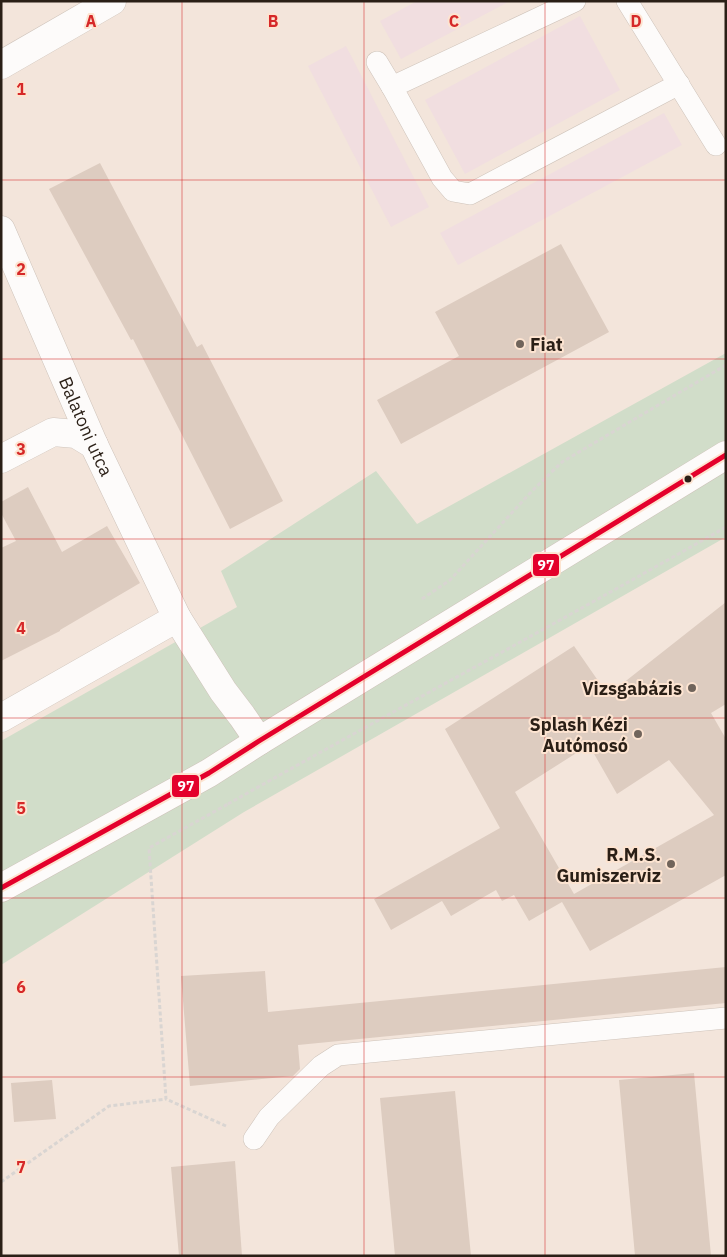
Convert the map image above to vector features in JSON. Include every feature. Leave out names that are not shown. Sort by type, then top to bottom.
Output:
[{"type":"street","points":[[2,65],[112,1]]},
{"type":"street","name":"Balatoni utca","points":[[1,230],[94,445],[177,618],[223,691],[259,741]]},
{"type":"street","points":[[1,459],[53,432],[76,434],[94,445]]},
{"type":"street","points":[[1,888],[209,773],[726,455]]},
{"type":"street","points":[[1,718],[177,618]]},
{"type":"lane","points":[[392,87],[575,1]]},
{"type":"lane","points":[[627,1],[716,145]]},
{"type":"lane","points":[[377,62],[442,178],[453,191],[470,194],[679,84]]},
{"type":"lane","points":[[254,1139],[269,1117],[321,1066],[338,1055],[726,1018]]},
{"type":"path","points":[[419,600],[450,580],[531,492],[562,462],[726,365]]},
{"type":"path","points":[[166,1099],[149,848],[726,527]]},
{"type":"path","points":[[209,773],[228,804]]},
{"type":"path","points":[[1,1182],[109,1106],[166,1099],[254,1139]]},
{"type":"shaded area","points":[[417,1],[510,1],[401,59],[380,21]]},
{"type":"shaded area","points":[[580,16],[620,90],[465,174],[425,100]]},
{"type":"shaded area","points":[[346,46],[429,207],[391,227],[308,66]]},
{"type":"shaded area","points":[[664,113],[682,145],[458,265],[440,233]]},
{"type":"green space","points":[[726,353],[726,537],[244,812],[1,965],[1,741],[237,607],[221,571],[376,471],[417,524]]},
{"type":"building","points":[[100,163],[197,347],[202,344],[283,501],[230,529],[133,339],[131,340],[49,189]]},
{"type":"building","name":"Fiat","points":[[561,244],[609,332],[401,444],[377,400],[459,356],[435,312]]},
{"type":"building","points":[[28,487],[62,552],[107,526],[140,583],[60,631],[1,661],[1,548],[16,541],[1,513],[1,502]]},
{"type":"building","points":[[726,602],[726,704],[711,713],[726,739],[726,875],[590,951],[562,902],[529,921],[514,895],[502,901],[496,890],[451,916],[442,901],[391,930],[374,899],[500,828],[445,729],[574,646],[608,695]],"holes":[[[589,745],[617,794],[669,760],[714,815],[574,894],[515,792]]]},
{"type":"building","points":[[726,967],[726,1003],[298,1045],[300,1069],[293,1076],[190,1086],[181,976],[265,971],[268,1012]]},
{"type":"building","points":[[694,1073],[711,1256],[635,1256],[619,1080]]},
{"type":"building","points":[[52,1080],[56,1119],[14,1122],[11,1083]]},
{"type":"building","points":[[455,1091],[471,1256],[395,1256],[380,1098]]},
{"type":"building","points":[[235,1161],[242,1256],[179,1256],[171,1167]]},
{"type":"transit line","name":"97","points":[[1,888],[209,773],[726,455]]},
{"type":"place","name":"Fiat","points":[[520,344]]},
{"type":"place","name":"Vizsgabázis","points":[[692,688]]},
{"type":"place","name":"Splash Kézi Autómosó","points":[[638,734]]},
{"type":"place","name":"R.M.S. Gumiszerviz","points":[[671,864]]}]
